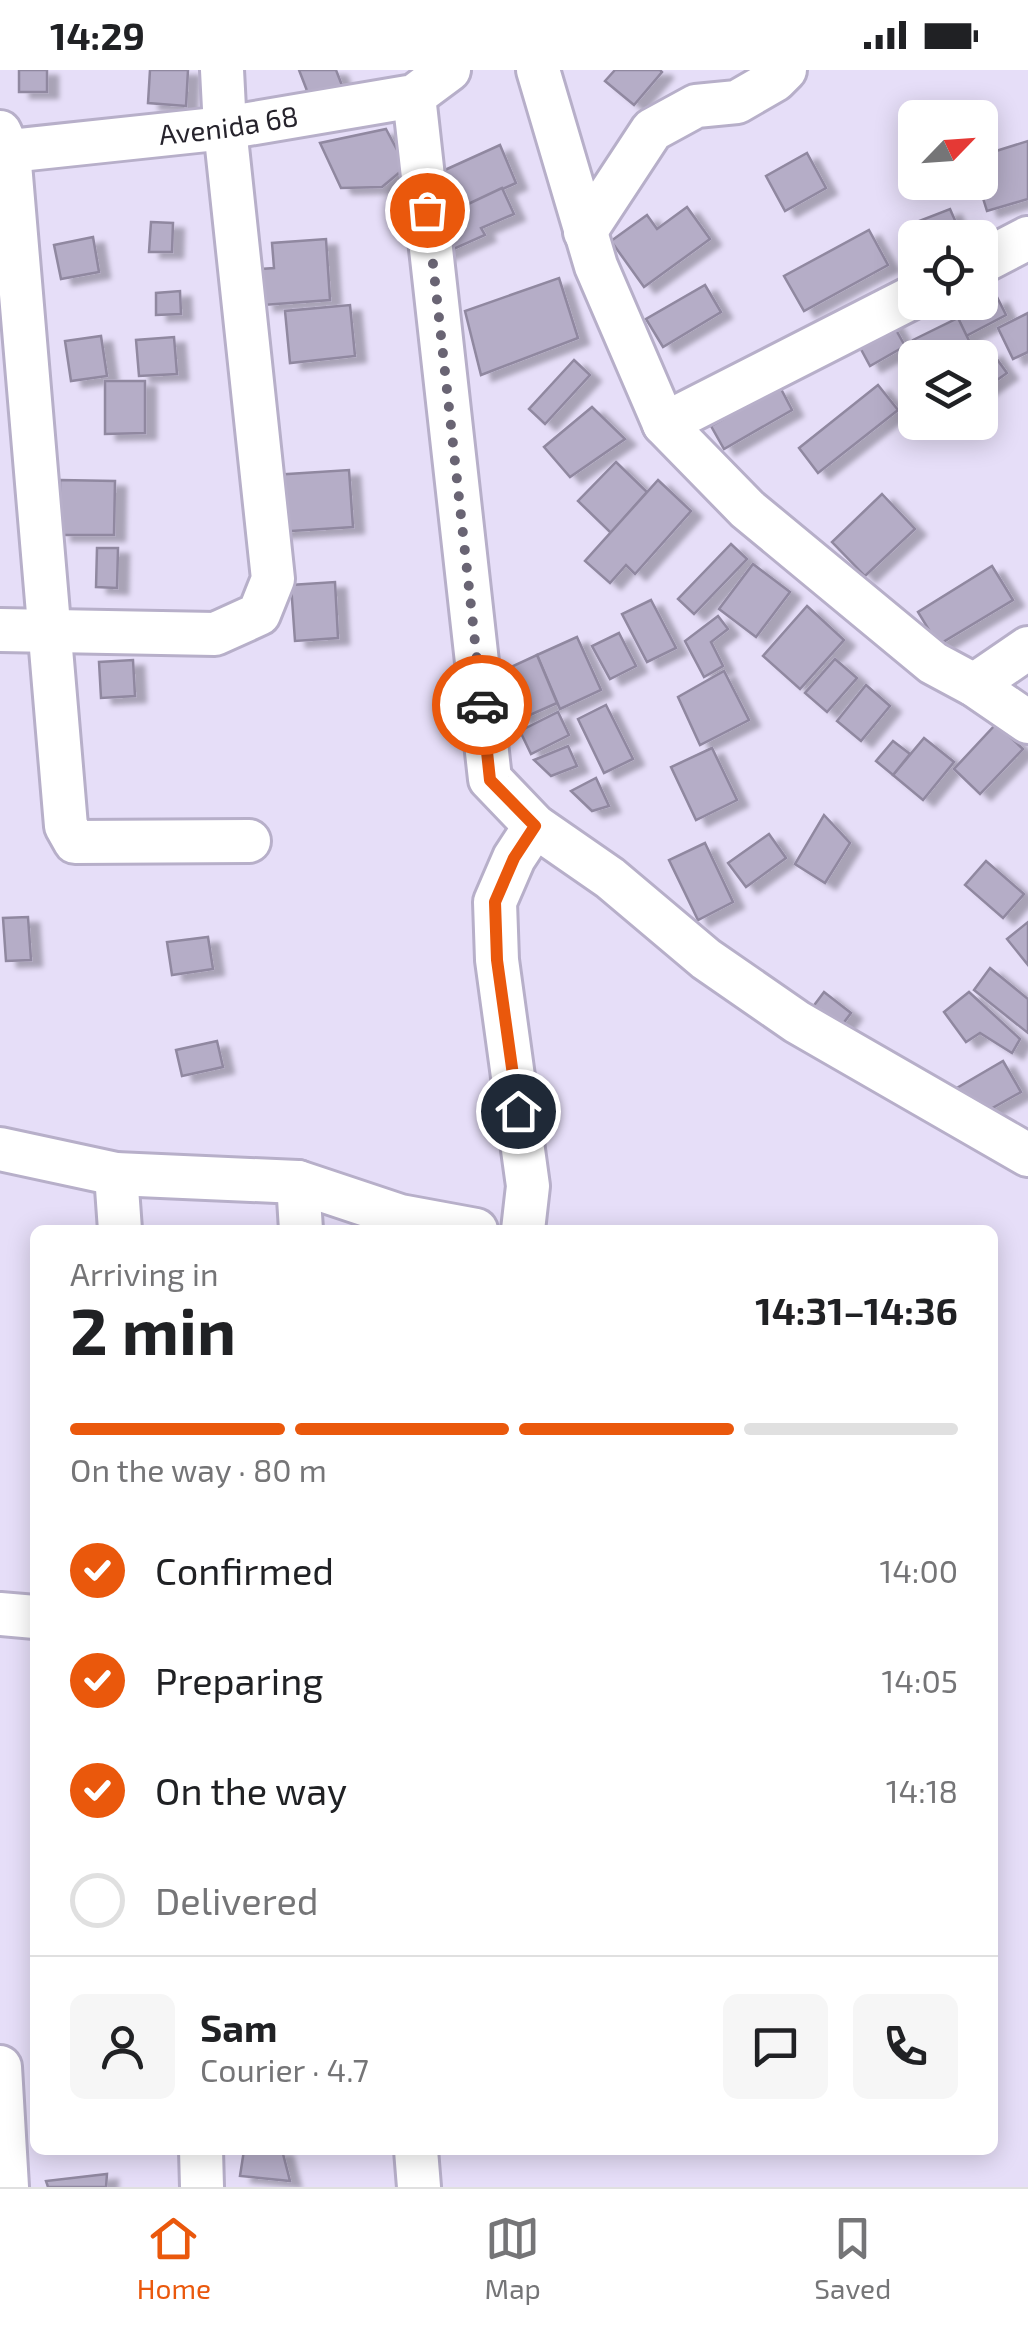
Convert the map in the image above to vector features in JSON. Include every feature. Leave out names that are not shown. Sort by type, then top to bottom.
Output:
[{"type":"street","points":[[0,630],[214,634],[259,614],[273,579],[222,70]]},
{"type":"street","name":"Avenida 68","points":[[3,145],[225,128],[414,96],[449,70]]},
{"type":"street","points":[[538,70],[596,266],[664,424],[747,509],[934,662],[1028,722]]},
{"type":"street","points":[[586,232],[652,130],[696,106],[737,102],[776,80],[785,70]]},
{"type":"street","points":[[414,96],[490,780],[535,826],[610,878],[706,959],[797,1022],[1028,1155]]},
{"type":"street","points":[[3,145],[52,628],[66,826],[75,842],[249,841]]},
{"type":"street","points":[[998,253],[1028,238]]},
{"type":"street","points":[[664,424],[898,305]]},
{"type":"street","points":[[974,684],[1028,648]]},
{"type":"street","points":[[524,1225],[528,1186],[497,960],[495,902],[514,858],[535,826]]},
{"type":"street","points":[[0,1149],[116,1174],[298,1182],[400,1216],[449,1225]]},
{"type":"street","points":[[116,1174],[120,1225]]},
{"type":"street","points":[[298,1182],[302,1225]]},
{"type":"street","points":[[0,1614],[30,1617]]},
{"type":"street","points":[[7,2187],[10,2087]]},
{"type":"street","points":[[201,2155],[202,2187]]},
{"type":"street","points":[[416,2155],[419,2187]]},
{"type":"building","points":[[19,70],[47,70],[47,92],[19,92]]},
{"type":"building","points":[[150,70],[188,70],[186,106],[148,103]]},
{"type":"building","points":[[299,70],[336,70],[343,88],[311,101]]},
{"type":"building","points":[[615,70],[662,72],[634,105],[605,81]]},
{"type":"building","points":[[386,129],[406,167],[382,187],[341,188],[320,143]]},
{"type":"building","points":[[1028,141],[1028,199],[987,211],[984,200],[998,200],[998,150]]},
{"type":"building","points":[[500,145],[516,183],[452,212],[436,174]]},
{"type":"building","points":[[807,153],[826,188],[785,211],[766,176]]},
{"type":"building","points":[[502,188],[514,214],[481,228],[485,235],[438,256],[432,221]]},
{"type":"building","points":[[687,207],[710,239],[644,287],[611,241],[647,215],[657,229]]},
{"type":"building","points":[[950,209],[955,220],[922,220]]},
{"type":"building","points":[[151,222],[173,223],[172,252],[149,252]]},
{"type":"building","points":[[869,230],[888,265],[804,311],[784,276]]},
{"type":"building","points":[[93,237],[99,272],[61,279],[54,245]]},
{"type":"building","points":[[326,239],[330,300],[263,305],[261,269],[274,268],[272,243]]},
{"type":"building","points":[[559,278],[578,338],[481,375],[465,311]]},
{"type":"building","points":[[705,285],[721,312],[663,347],[646,319]]},
{"type":"building","points":[[180,291],[181,314],[156,315],[156,293]]},
{"type":"building","points":[[998,299],[1006,315],[998,319]]},
{"type":"building","points":[[350,305],[355,356],[290,363],[285,311]]},
{"type":"building","points":[[1028,313],[1028,352],[1013,359],[998,328]]},
{"type":"building","points":[[959,320],[996,320],[966,336]]},
{"type":"building","points":[[959,320],[969,340],[913,340]]},
{"type":"building","points":[[891,321],[902,340],[898,340],[898,350],[870,366],[856,340]]},
{"type":"building","points":[[101,336],[107,376],[71,381],[65,341]]},
{"type":"building","points":[[174,337],[177,374],[139,376],[136,340]]},
{"type":"building","points":[[574,360],[590,375],[545,424],[529,409]]},
{"type":"building","points":[[998,361],[1007,373],[998,379]]},
{"type":"building","points":[[105,381],[145,381],[145,433],[105,434]]},
{"type":"building","points":[[878,385],[898,410],[818,473],[799,448]]},
{"type":"building","points":[[780,387],[792,410],[724,449],[711,426]]},
{"type":"building","points":[[592,407],[625,439],[570,477],[544,447]]},
{"type":"building","points":[[616,462],[647,492],[611,533],[578,501]]},
{"type":"building","points":[[349,470],[353,527],[276,532],[273,475]]},
{"type":"building","points":[[60,480],[115,481],[114,535],[60,535]]},
{"type":"building","points":[[658,480],[691,511],[635,574],[626,565],[610,583],[585,561]]},
{"type":"building","points":[[882,494],[915,529],[865,576],[832,542]]},
{"type":"building","points":[[731,544],[747,559],[694,614],[678,599]]},
{"type":"building","points":[[97,548],[118,548],[117,588],[96,587]]},
{"type":"building","points":[[753,564],[790,592],[756,637],[719,609]]},
{"type":"building","points":[[992,566],[1013,600],[938,645],[918,612]]},
{"type":"building","points":[[335,582],[338,638],[295,641],[291,585]]},
{"type":"building","points":[[651,600],[676,648],[647,662],[622,614]]},
{"type":"building","points":[[807,606],[844,640],[800,689],[763,656]]},
{"type":"building","points":[[718,616],[728,629],[711,642],[723,666],[704,677],[685,641]]},
{"type":"building","points":[[619,633],[636,666],[610,679],[592,646]]},
{"type":"building","points":[[577,637],[601,690],[560,709],[537,655]]},
{"type":"building","points":[[537,655],[557,703],[521,719],[500,672]]},
{"type":"building","points":[[835,659],[857,678],[827,712],[805,693]]},
{"type":"building","points":[[133,660],[135,696],[101,698],[99,662]]},
{"type":"building","points":[[724,671],[749,720],[700,745],[678,697]]},
{"type":"building","points":[[866,685],[890,706],[861,741],[837,721]]},
{"type":"building","points":[[606,705],[633,759],[604,773],[578,719]]},
{"type":"building","points":[[558,712],[569,735],[531,754],[520,731]]},
{"type":"building","points":[[996,724],[1023,749],[980,794],[954,769]]},
{"type":"building","points":[[924,738],[954,762],[923,800],[893,775]]},
{"type":"building","points":[[893,741],[910,754],[893,775],[876,761]]},
{"type":"building","points":[[568,746],[577,766],[551,776],[534,760]]},
{"type":"building","points":[[712,748],[737,800],[696,820],[671,767]]},
{"type":"building","points":[[596,778],[609,806],[592,811],[571,791]]},
{"type":"building","points":[[824,815],[850,843],[825,883],[795,864]]},
{"type":"building","points":[[769,834],[786,858],[746,887],[728,863]]},
{"type":"building","points":[[705,843],[733,902],[698,920],[669,860]]},
{"type":"building","points":[[986,861],[1024,894],[1003,918],[965,885]]},
{"type":"building","points":[[28,917],[31,960],[6,961],[3,918]]},
{"type":"building","points":[[1028,922],[1028,965],[1007,939]]},
{"type":"building","points":[[208,937],[213,969],[172,975],[167,942]]},
{"type":"building","points":[[990,968],[1028,999],[1028,1033],[974,990]]},
{"type":"building","points":[[824,992],[851,1013],[836,1033],[809,1012]]},
{"type":"building","points":[[969,992],[1020,1039],[1012,1053],[980,1033],[966,1042],[944,1012]]},
{"type":"building","points":[[217,1041],[223,1067],[182,1076],[176,1050]]},
{"type":"building","points":[[1003,1061],[1021,1092],[987,1111],[955,1089]]},
{"type":"building","points":[[243,2155],[283,2155],[290,2181],[240,2176]]},
{"type":"building","points":[[107,2174],[106,2187],[48,2187],[46,2181]]},
{"type":"way so far","points":[[427,210],[482,705]]},
{"type":"route","points":[[482,705],[490,780],[535,826],[514,858],[495,902],[497,960],[518,1111]]}]
